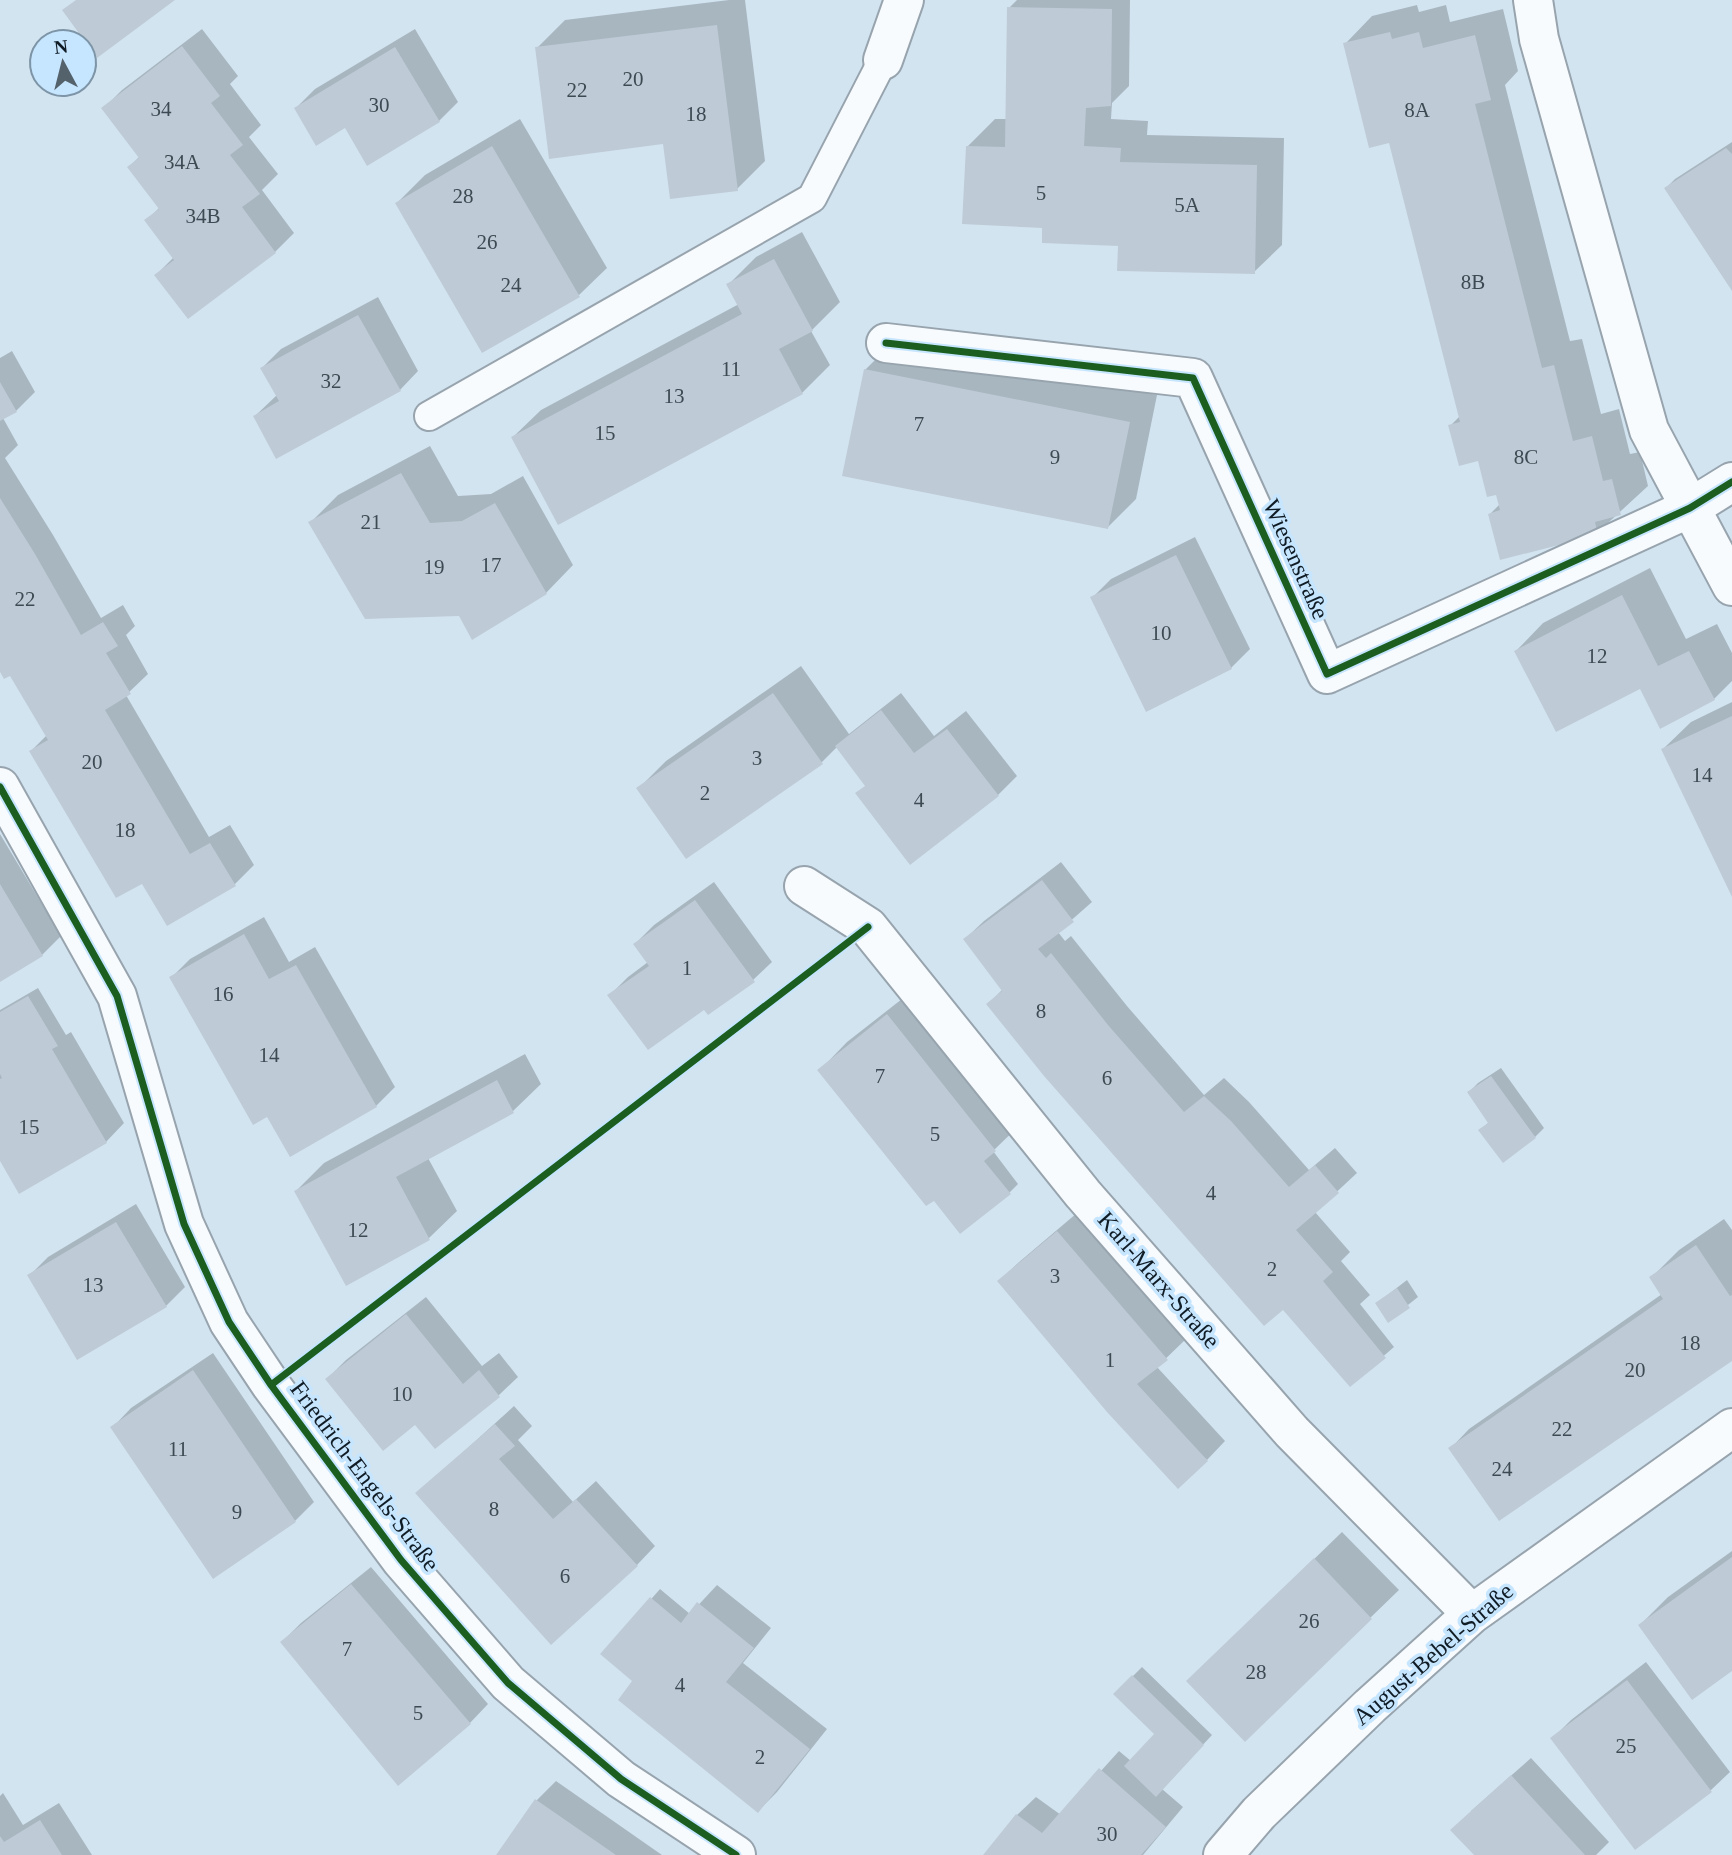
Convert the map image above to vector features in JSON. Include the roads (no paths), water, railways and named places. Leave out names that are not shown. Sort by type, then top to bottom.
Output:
[{"type":"street","points":[[884,60],[904,0]]},
{"type":"street","points":[[1533,0],[1539,39],[1649,430],[1732,586]]},
{"type":"street","name":"Wiesenstraße","points":[[886,343],[1193,378],[1327,674],[1690,508]]},
{"type":"street","points":[[1690,508],[1732,482]]},
{"type":"street","name":"Friedrich-Engels-Straße","points":[[0,787],[117,996],[184,1224],[229,1322],[271,1385],[401,1560],[509,1683],[621,1779],[736,1855]]},
{"type":"street","name":"Karl-Marx-Straße","points":[[804,886],[868,927],[1083,1194],[1274,1412],[1472,1614]]},
{"type":"street","name":"August-Bebel-Straße","points":[[1223,1855],[1259,1812],[1472,1614],[1732,1428]]},
{"type":"lane","points":[[429,416],[812,198],[884,60]]}]
